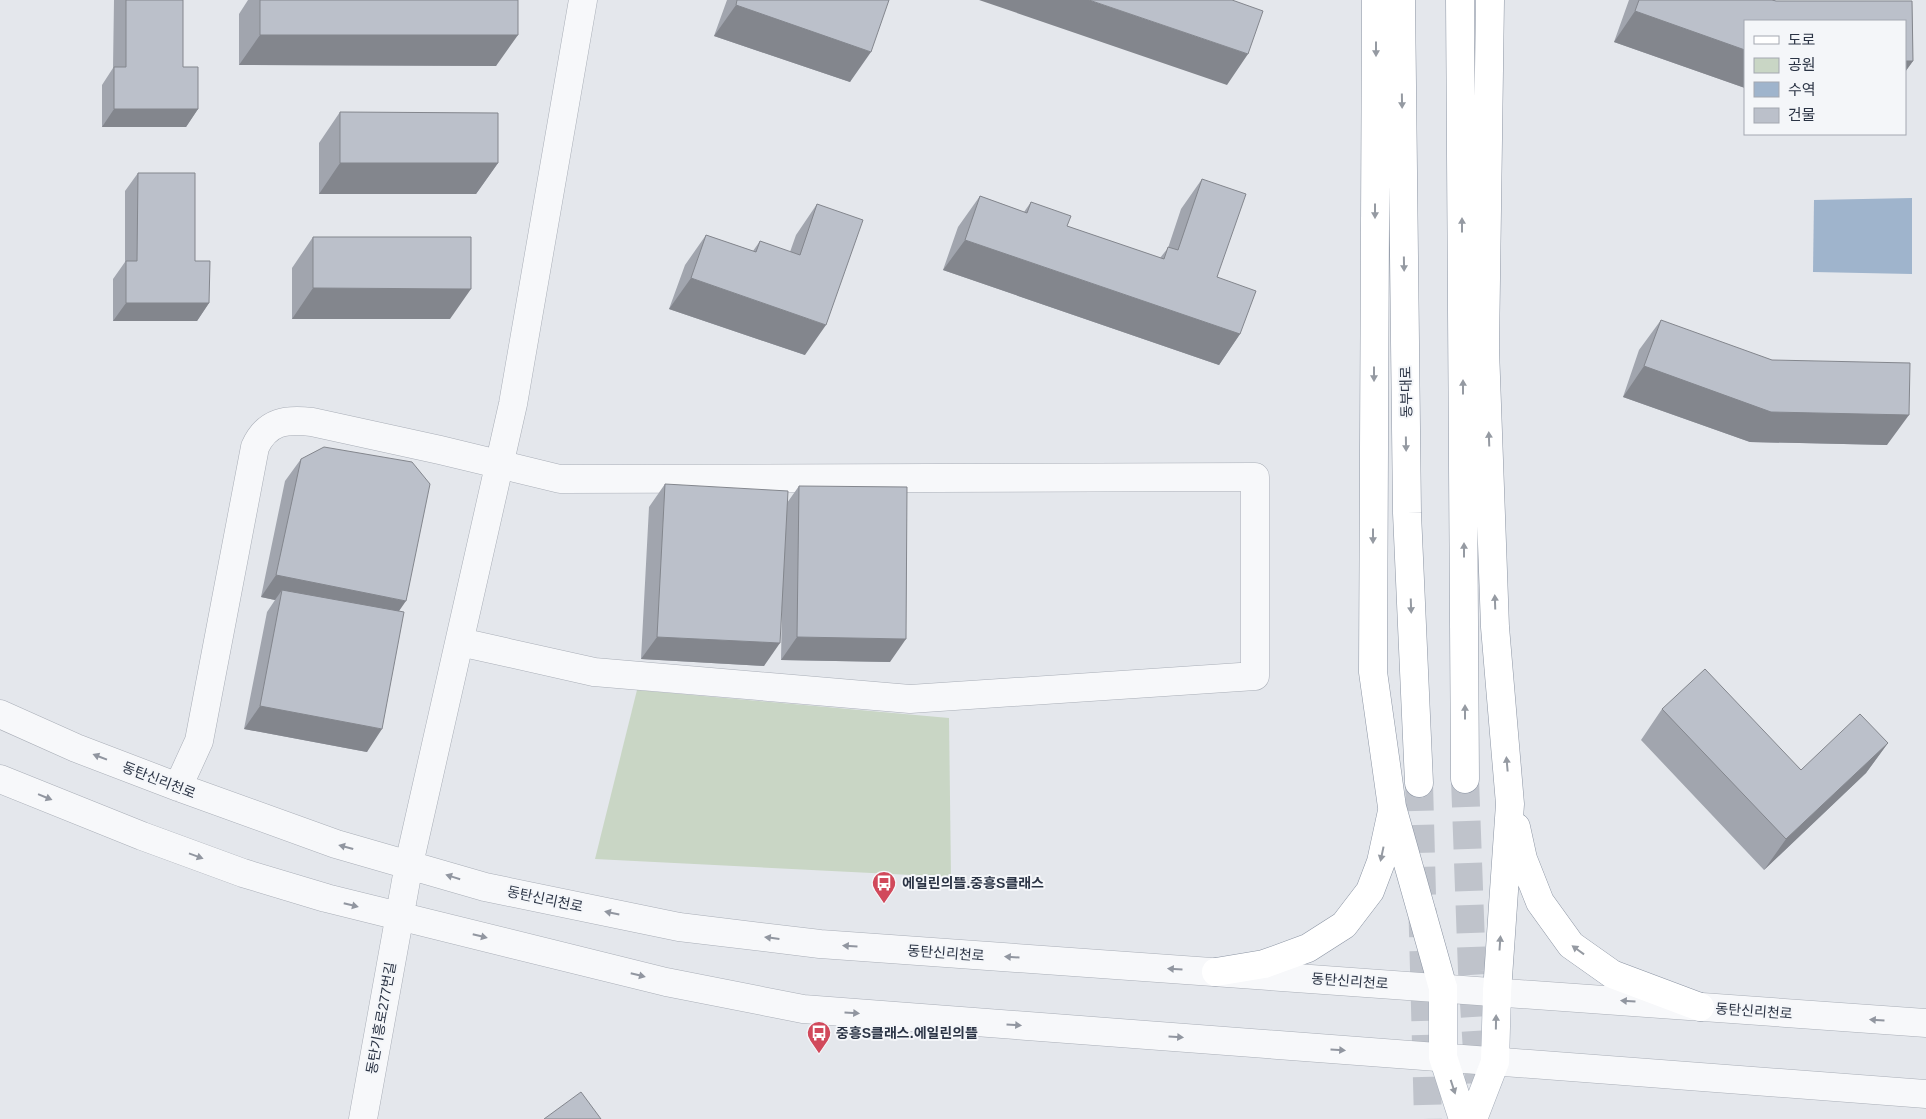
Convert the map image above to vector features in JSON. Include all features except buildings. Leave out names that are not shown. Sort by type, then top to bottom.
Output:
[{"type":"main road","points":[[1376,0],[1372,672],[1392,807],[1443,988],[1443,1058],[1463,1119]]},
{"type":"main road","name":"동부대로","points":[[1401,0],[1407,513],[1419,783]]},
{"type":"main road","points":[[1460,0],[1465,779]]},
{"type":"main road","points":[[1473,1119],[1495,1062],[1497,992],[1510,804],[1496,627],[1485,349],[1490,0]]},
{"type":"main road","points":[[1510,804],[1523,859],[1540,902],[1571,945],[1612,974],[1700,1007]]},
{"type":"main road","points":[[1216,972],[1264,964],[1308,948],[1344,925],[1370,891],[1380,862],[1392,807]]},
{"type":"street","name":"동탄기흥로277번길","points":[[363,1119],[409,864],[501,464],[513,404],[583,0]]},
{"type":"street","points":[[178,787],[199,741],[255,447],[261,434],[276,424],[294,420],[440,450],[560,479],[1256,476],[1256,676],[910,699],[594,672],[460,642]]},
{"type":"street","name":"동탄신리천로","points":[[0,714],[76,748],[336,844],[485,887],[679,927],[820,944],[1926,1023]]},
{"type":"street","points":[[0,778],[142,836],[243,873],[326,898],[666,982],[803,1009],[1926,1094]]},
{"type":"green space","points":[[637,690],[949,718],[951,877],[595,859]]},
{"type":"water","points":[[1912,198],[1912,274],[1813,272],[1814,200]]},
{"type":"tunnel","points":[[1465,779],[1472,971],[1479,1083]]},
{"type":"tunnel","points":[[1419,783],[1428,1119]]},
{"type":"place","name":"에일린의뜰.중흥S클래스","points":[[884,904]]},
{"type":"place","name":"중흥S클래스.에일린의뜰","points":[[819,1054]]}]
